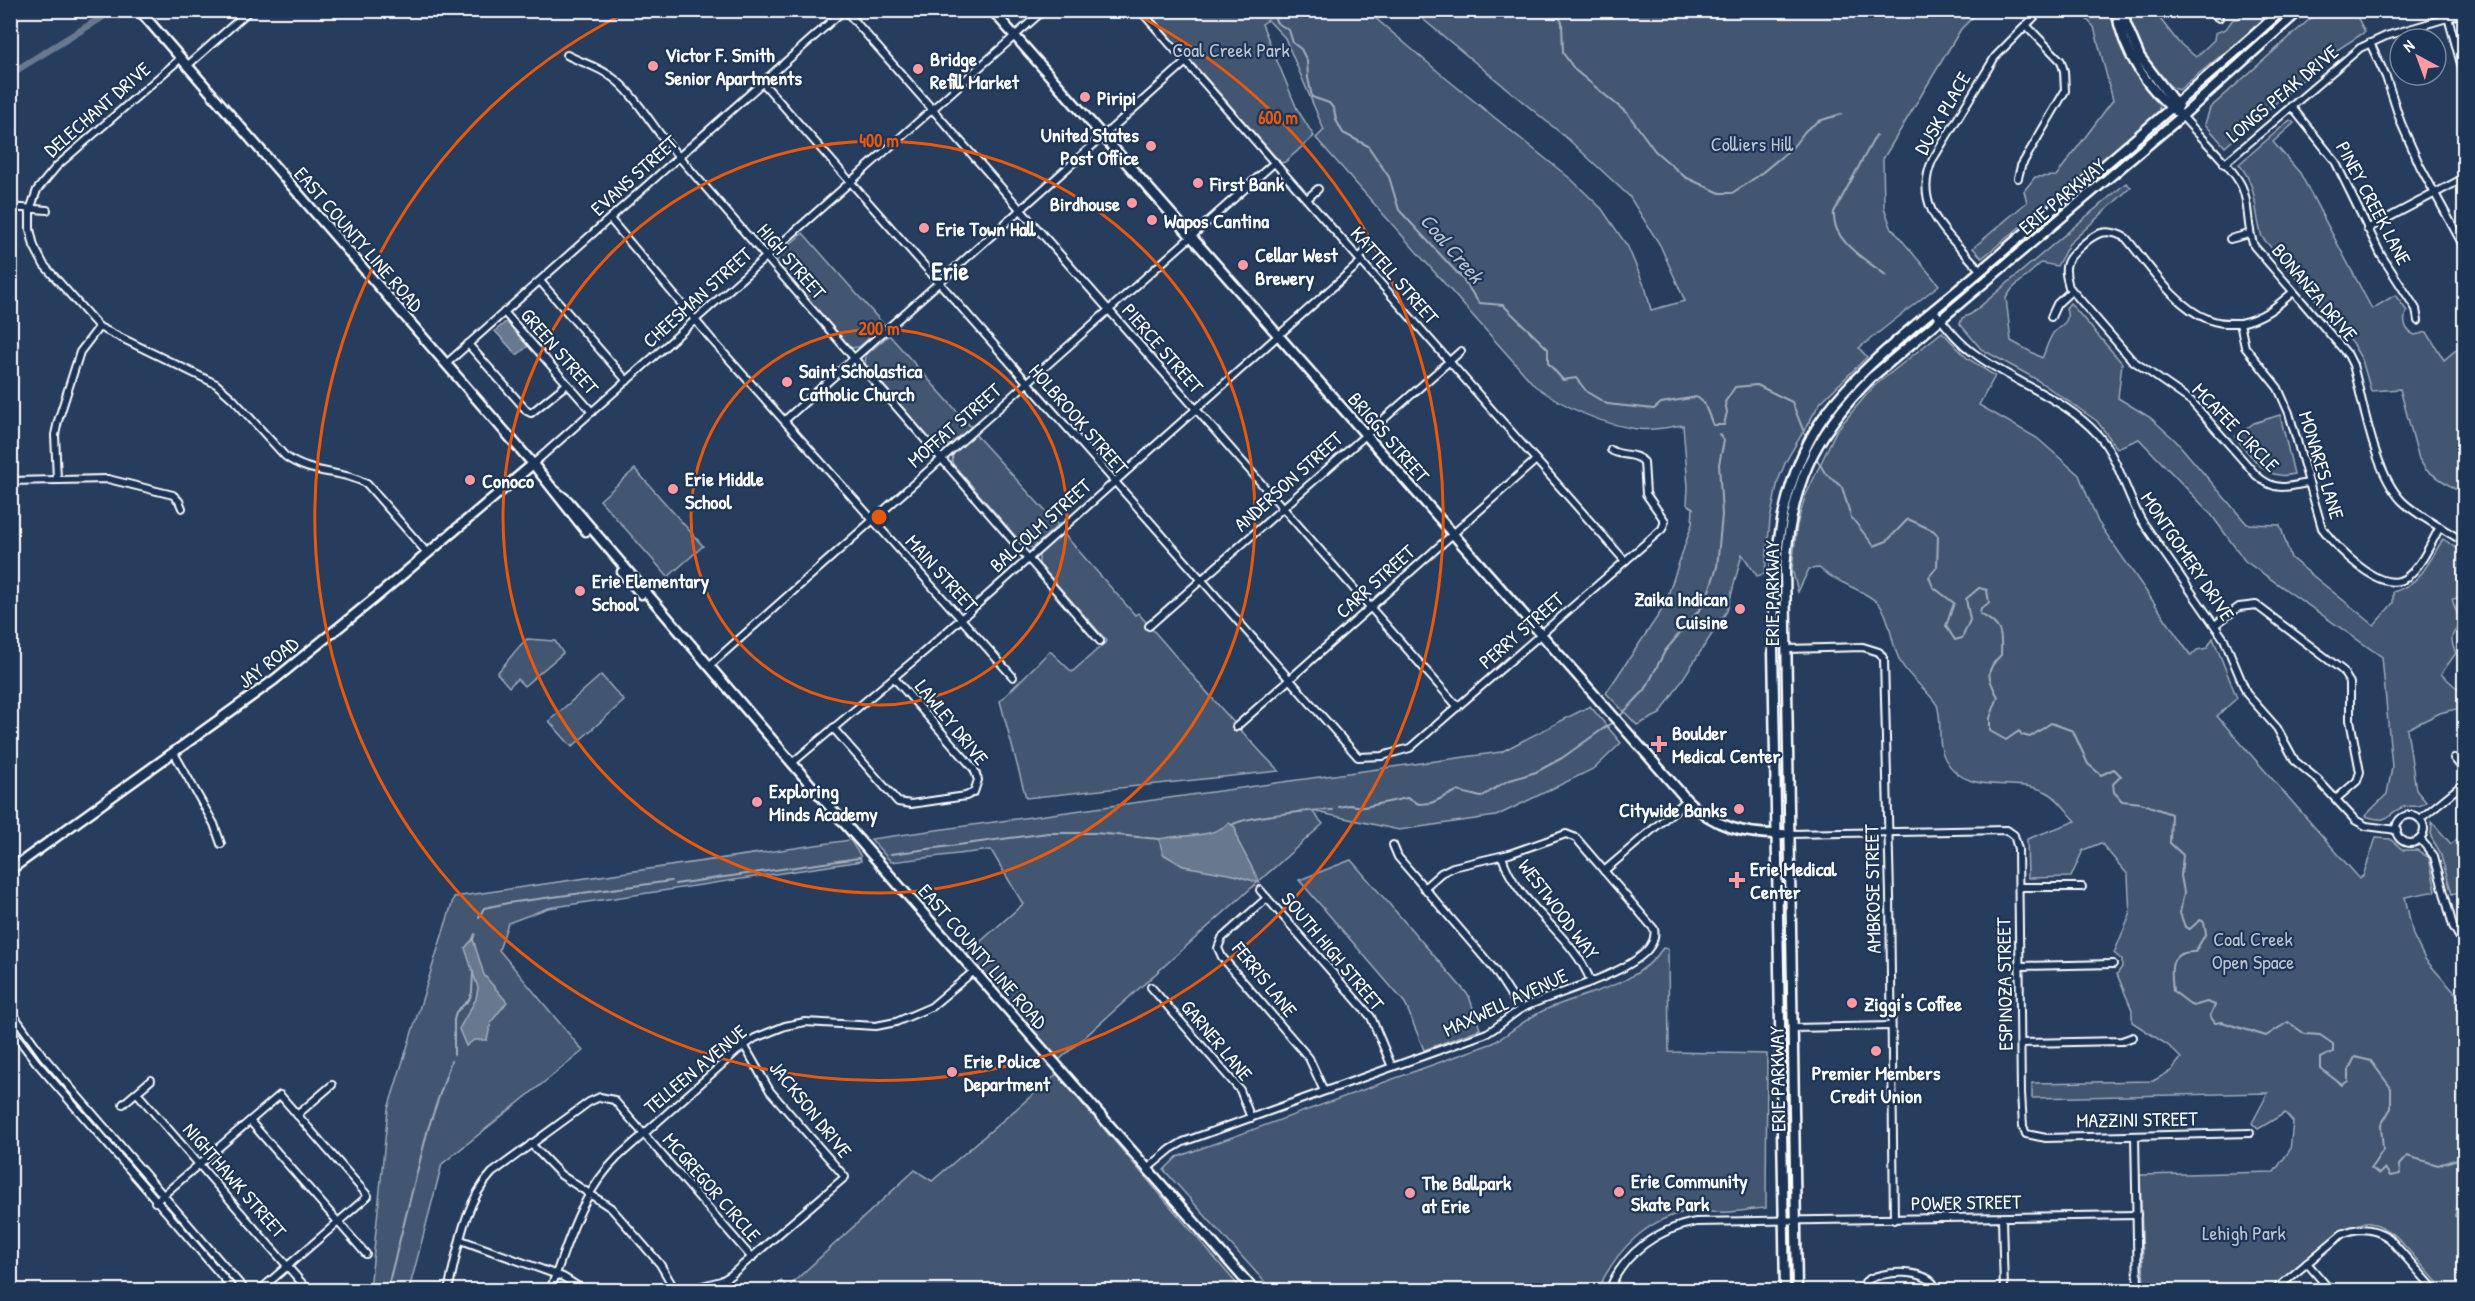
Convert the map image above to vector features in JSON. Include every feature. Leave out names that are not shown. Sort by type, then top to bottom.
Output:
[{"type":"main road","name":"EAST COUNTY LINE ROAD","points":[[139,10],[676,634],[688,642],[1254,1290]]},
{"type":"main road","name":"BRIGGS STREET","points":[[992,10],[1687,800],[1708,819],[1735,830],[1790,834]]},
{"type":"main road","points":[[2116,10],[2118,26],[2136,64],[2174,105]]},
{"type":"main road","points":[[2124,10],[2129,33],[2140,57],[2182,116]]},
{"type":"main road","name":"ERIE PARKWAY","points":[[1797,1290],[1785,568],[1787,532],[1808,462],[1831,415],[1852,384],[1934,310],[2282,10]]},
{"type":"main road","name":"ERIE PARKWAY","points":[[1785,1290],[1774,572],[1781,518],[1793,478],[1815,430],[1871,378],[2182,116],[2300,10]]},
{"type":"main road","name":"JAY ROAD","points":[[10,870],[274,680],[428,554],[532,464]]},
{"type":"street","points":[[187,66],[250,10]]},
{"type":"street","name":"EVANS STREET","points":[[446,364],[844,10]]},
{"type":"street","name":"PIERCE STREET","points":[[844,10],[1458,707]]},
{"type":"street","name":"CHEESMAN STREET","points":[[532,464],[696,321],[1044,10]]},
{"type":"street","name":"KATTELL STREET","points":[[1140,10],[1625,561]]},
{"type":"street","name":"DUSK PLACE","points":[[1981,270],[1931,210],[1925,193],[1926,176],[1933,159],[1982,75],[1995,57],[2041,10]]},
{"type":"street","points":[[2206,10],[2219,18]]},
{"type":"street","name":"LONGS PEAK DRIVE","points":[[2224,164],[2344,61],[2370,43],[2447,14],[2464,13]]},
{"type":"street","points":[[2447,14],[2464,75]]},
{"type":"street","points":[[2018,178],[2021,166],[2065,91],[2061,61],[2026,25]]},
{"type":"street","points":[[2370,43],[2386,77],[2401,123],[2434,194],[2464,246]]},
{"type":"street","name":"HIGH STREET","points":[[567,55],[615,79],[1100,641]]},
{"type":"street","name":"DELECHANT DRIVE","points":[[181,58],[48,174],[37,190],[30,210],[30,229],[38,256],[99,327],[216,384],[233,399],[285,456],[303,468],[356,478],[367,484],[428,554]]},
{"type":"street","points":[[785,420],[1186,62]]},
{"type":"street","name":"HOLBROOK STREET","points":[[763,83],[1353,754],[1363,758],[1382,756]]},
{"type":"street","name":"PINEY CREEK LANE","points":[[2291,106],[2335,161],[2367,229],[2416,309],[2418,321]]},
{"type":"street","name":"BONANZA DRIVE","points":[[2182,116],[2239,181],[2245,195],[2249,234],[2254,246],[2340,346],[2353,366],[2379,462],[2387,482],[2403,502],[2464,542]]},
{"type":"street","name":"MOFFAT STREET","points":[[709,666],[1275,162]]},
{"type":"street","points":[[2367,229],[2464,178]]},
{"type":"street","points":[[1307,199],[1318,189]]},
{"type":"street","points":[[10,207],[47,210]]},
{"type":"street","name":"MAIN STREET","points":[[610,219],[696,321],[1012,677]]},
{"type":"street","points":[[2051,317],[2056,304],[2071,291],[2066,273],[2070,257],[2094,235],[2112,233],[2126,238],[2182,304],[2207,319],[2220,323],[2254,320],[2268,314],[2293,292]]},
{"type":"street","points":[[2230,239],[2249,234]]},
{"type":"street","name":"BALCOLM STREET","points":[[792,763],[961,619],[1278,335],[1360,260],[1368,249]]},
{"type":"street","points":[[540,281],[627,381]]},
{"type":"street","name":"MCAFEE CIRCLE","points":[[2071,291],[2132,360],[2191,401],[2262,481],[2277,487],[2288,488],[2307,483]]},
{"type":"street","name":"MONTGOMERY DRIVE","points":[[1934,310],[1977,356],[2062,406],[2098,436],[2105,444],[2130,501],[2142,521],[2224,639],[2247,694],[2277,728],[2295,762],[2317,779],[2355,820],[2366,826],[2397,830]]},
{"type":"street","name":"GREEN STREET","points":[[504,312],[592,412]]},
{"type":"street","name":"MONARES LANE","points":[[2240,323],[2249,353],[2278,388],[2289,413],[2318,518],[2331,540],[2364,570],[2384,581],[2400,581],[2414,571],[2440,527]]},
{"type":"street","points":[[57,480],[55,435],[58,421],[80,352],[99,327]]},
{"type":"street","points":[[468,344],[527,411],[535,412],[567,384]]},
{"type":"street","name":"ANDERSON STREET","points":[[1149,626],[1461,351]]},
{"type":"street","name":"PERRY STREET","points":[[1382,756],[1410,748],[1662,528],[1665,521],[1646,494],[1644,462],[1637,456],[1616,454],[1611,450]]},
{"type":"street","name":"CARR STREET","points":[[1236,727],[1536,460]]},
{"type":"street","points":[[10,481],[108,479],[173,495],[182,508]]},
{"type":"street","points":[[2215,625],[2239,607],[2256,604],[2347,676],[2351,690],[2350,720],[2360,772],[2357,781],[2336,799]]},
{"type":"street","name":"AMBROSE STREET","points":[[1787,649],[1863,647],[1879,652],[1884,658],[1894,1220]]},
{"type":"street","name":"LAWLEY DRIVE","points":[[833,728],[898,802],[911,804],[966,796],[974,792],[978,780],[974,770],[894,678]]},
{"type":"street","points":[[174,753],[214,824],[221,844]]},
{"type":"street","points":[[2454,758],[2464,770]]},
{"type":"street","points":[[2420,819],[2464,783]]},
{"type":"street","points":[[1424,888],[1441,873],[1454,867],[1502,856],[1566,834],[1576,838],[1604,871],[1687,800]]},
{"type":"street","points":[[2412,815],[2420,819],[2424,827],[2420,838],[2412,842],[2403,841],[2397,830],[2403,817],[2412,815]]},
{"type":"street","name":"ESPINOZA STREET","points":[[1887,831],[2007,830],[2018,841],[2023,1126],[2026,1134]]},
{"type":"street","points":[[1790,834],[1887,831]]},
{"type":"street","points":[[2420,838],[2434,856],[2453,926],[2464,945]]},
{"type":"street","points":[[1393,845],[1398,857],[1494,969],[1520,1009]]},
{"type":"street","name":"WESTWOOD WAY","points":[[1502,856],[1512,878],[1583,962],[1591,982]]},
{"type":"street","name":"MAXWELL AVENUE","points":[[1147,1169],[1183,1142],[1487,1033],[1520,1009],[1626,967],[1652,945],[1655,936],[1654,929],[1604,871]]},
{"type":"street","points":[[2020,886],[2082,887]]},
{"type":"street","name":"SOUTH HIGH STREET","points":[[1260,890],[1371,1017],[1392,1067]]},
{"type":"street","name":"FERRIS LANE","points":[[1267,898],[1222,938],[1218,948],[1222,957],[1309,1058],[1324,1092]]},
{"type":"street","points":[[2021,966],[2113,964]]},
{"type":"street","name":"TELLEEN AVENUE","points":[[550,1290],[572,1228],[589,1193],[608,1167],[744,1045],[772,1030],[805,1023],[876,1026],[896,1022],[931,1007],[974,970]]},
{"type":"street","name":"GARNER LANE","points":[[1151,987],[1240,1090],[1251,1118]]},
{"type":"street","points":[[10,1010],[43,1056],[245,1290]]},
{"type":"street","points":[[1793,1028],[1891,1026]]},
{"type":"street","points":[[10,1028],[81,1115],[234,1290]]},
{"type":"street","points":[[2021,1043],[2122,1041],[2133,1037]]},
{"type":"street","name":"JACKSON DRIVE","points":[[687,1290],[721,1281],[752,1258],[845,1177],[770,1091],[744,1045]]},
{"type":"street","points":[[123,1104],[151,1080]]},
{"type":"street","points":[[297,1115],[332,1085]]},
{"type":"street","name":"NIGHTHAWK STREET","points":[[137,1093],[308,1290]]},
{"type":"street","points":[[156,1202],[280,1095],[368,1196],[260,1290]]},
{"type":"street","name":"MCGREGOR CIRCLE","points":[[448,1290],[471,1203],[482,1184],[492,1173],[600,1096],[614,1100],[752,1258]]},
{"type":"street","points":[[81,1115],[89,1109]]},
{"type":"street","points":[[250,1121],[366,1254]]},
{"type":"street","name":"MAZZINI STREET","points":[[2026,1134],[2046,1138],[2250,1133]]},
{"type":"street","points":[[2135,1136],[2138,1290]]},
{"type":"street","points":[[531,1144],[550,1166],[611,1208],[660,1264],[675,1290]]},
{"type":"street","name":"POWER STREET","points":[[1609,1290],[1628,1259],[1645,1243],[1664,1232],[1687,1224],[2137,1215]]},
{"type":"street","points":[[2002,1218],[2004,1290]]},
{"type":"street","points":[[2275,1290],[2342,1234],[2352,1230],[2372,1230],[2389,1238],[2435,1290]]},
{"type":"street","points":[[461,1240],[556,1274],[584,1290]]},
{"type":"street","points":[[2307,1263],[2330,1290]]},
{"type":"street","points":[[1863,1290],[1865,1282],[1876,1275],[1916,1274],[1932,1280],[1936,1290]]},
{"type":"green space","points":[[2320,10],[2354,11],[2365,32],[2337,50],[2225,147],[2205,124],[2210,108]]},
{"type":"green space","points":[[1147,11],[1367,11],[1572,180],[1602,209],[1628,247],[1646,290],[1651,310],[1685,301],[1660,245],[1629,196],[1569,140],[1413,11],[1979,11],[1961,29],[1883,159],[1884,207],[1891,227],[1939,285],[1859,348],[1867,357],[1820,403],[1786,461],[1778,481],[1770,520],[1765,574],[1757,576],[1742,554],[1727,611],[1660,714],[1637,725],[1606,693],[1664,607],[1692,524],[1693,508],[1687,504],[1688,487],[1683,425],[1643,429],[1623,427],[1571,408],[1535,386],[1316,138],[1324,130],[1285,38],[1268,20],[1262,24],[1297,109],[1314,136],[1281,163]]},
{"type":"green space","points":[[2079,11],[2112,11],[2123,50],[2160,104],[2158,114],[1982,258],[1973,248],[2027,202],[2024,191],[2035,177],[2056,176],[2113,100],[2094,27]]},
{"type":"green space","points":[[2129,11],[2154,11],[2178,42],[2196,57],[2214,40],[2215,33],[2226,29],[2233,19],[2238,19],[2247,11],[2275,11],[2179,90],[2168,85],[2159,77],[2144,57],[2134,34]]},
{"type":"green space","points":[[2290,120],[2294,123],[2273,142],[2300,173],[2372,309],[2395,295],[2407,311],[2405,325],[2407,328],[2415,335],[2427,332],[2444,360],[2464,343],[2464,495],[2426,470],[2419,459],[2400,389],[2371,391],[2362,360],[2351,341],[2262,237],[2253,190],[2239,164]]},
{"type":"green space","points":[[2126,183],[2131,187],[2069,244],[2057,266],[2041,263],[2012,289],[2006,298],[2011,341],[2042,358],[2053,333],[2067,319],[2066,308],[2070,303],[2122,363],[2118,398],[2151,418],[2176,441],[2247,524],[2280,525],[2291,558],[2374,625],[2393,603],[2393,592],[2411,584],[2423,572],[2443,539],[2464,553],[2464,597],[2452,599],[2461,625],[2452,638],[2456,653],[2441,674],[2458,689],[2464,687],[2464,707],[2440,713],[2407,729],[2416,790],[2426,802],[2420,806],[2398,809],[2385,819],[2365,816],[2387,794],[2392,767],[2382,657],[2245,561],[2210,513],[2139,439],[2117,448],[2097,421],[2034,378],[1981,349],[1960,324],[1962,318],[1971,314]]},
{"type":"green space","points":[[803,233],[884,325],[859,347],[851,348],[777,263],[777,255]]},
{"type":"green space","name":"Coal Creek Open Space","points":[[1942,332],[1967,358],[1995,376],[1979,405],[2037,438],[2079,475],[2098,522],[2191,656],[2197,650],[2207,648],[2213,638],[2237,698],[2217,716],[2359,878],[2363,876],[2376,838],[2390,839],[2403,850],[2417,850],[2429,858],[2436,891],[2405,897],[2413,935],[2425,959],[2464,1003],[2464,1290],[2444,1290],[2396,1236],[2378,1225],[2366,1222],[2341,1230],[2269,1290],[2144,1290],[2140,1175],[2274,1172],[2290,1150],[2293,1122],[2285,1113],[2258,1129],[2252,1123],[2268,1093],[2032,1098],[2032,1083],[2153,1081],[2171,1071],[2181,1058],[2169,1046],[2132,1022],[2132,1010],[2117,974],[2122,967],[2122,960],[2114,953],[2130,915],[2128,875],[2101,843],[2083,850],[2071,877],[2028,878],[2027,839],[2076,821],[2054,797],[2037,788],[1980,783],[1966,779],[1955,771],[1942,752],[1937,705],[1901,663],[1886,615],[1878,603],[1819,568],[1809,569],[1798,592],[1792,569],[1797,525],[1805,497],[1836,431],[1873,387]]},
{"type":"green space","points":[[889,335],[971,427],[947,447],[936,446],[865,364],[866,355]]},
{"type":"green space","points":[[2280,415],[2294,474],[2284,476],[2267,471],[2260,466],[2235,437],[2254,423]]},
{"type":"green space","points":[[975,434],[1058,525],[1033,548],[1023,545],[952,463],[953,453]]},
{"type":"green space","points":[[635,469],[703,546],[668,577],[600,500]]},
{"type":"green space","points":[[1063,533],[1279,771],[1026,798],[1000,701],[1050,651],[1072,672],[1107,641],[1039,564],[1039,553]]},
{"type":"green space","points":[[527,639],[555,641],[563,653],[524,686],[517,679],[509,687],[497,673]]},
{"type":"green space","points":[[601,675],[624,701],[572,747],[549,721]]},
{"type":"green space","points":[[1590,706],[1621,743],[1595,768],[1496,816],[1399,830],[1312,811],[1323,824],[1058,1061],[963,957],[1023,904],[991,850],[891,862],[871,839],[1501,752]]},
{"type":"green space","points":[[2432,822],[2451,844],[2464,834],[2464,891],[2452,894],[2440,852],[2431,837]]},
{"type":"green space","points":[[850,840],[860,855],[861,861],[548,908],[508,923],[499,950],[583,1051],[442,1164],[409,1290],[370,1290],[388,1109],[454,897]]},
{"type":"green space","points":[[1351,860],[1469,996],[1480,1029],[1424,1050],[1405,1003],[1299,880]]},
{"type":"green space","points":[[1663,948],[1668,949],[1669,1052],[1767,1054],[1766,1208],[1724,1212],[1699,1210],[1680,1213],[1664,1219],[1637,1236],[1625,1248],[1605,1275],[1598,1290],[1272,1290],[1164,1170],[1177,1157],[1493,1043],[1540,1012],[1626,980],[1652,961]]},
{"type":"green space","points":[[1057,1074],[1242,1290],[769,1290],[781,1281],[788,1287],[915,1170],[932,1181]]},
{"type":"shaded area","points":[[507,321],[528,346],[517,355],[495,331]]},
{"type":"shaded area","points":[[1229,823],[1235,827],[1238,841],[1260,883],[1234,875],[1183,866],[1163,854],[1159,839],[1213,832]]},
{"type":"shaded area","points":[[473,939],[484,975],[507,1002],[491,1022],[487,1040],[474,1040],[466,1046],[459,1029],[476,999],[478,988],[465,948]]},
{"type":"waterway","points":[[10,74],[101,18],[106,10]]},
{"type":"waterway","name":"Coal Creek","points":[[1271,10],[1277,23],[1289,30],[1293,43],[1301,49],[1307,61],[1312,97],[1329,103],[1334,109],[1336,120],[1343,133],[1368,146],[1389,177],[1399,210],[1462,278],[1479,303],[1503,305],[1548,349],[1548,363],[1563,380],[1576,378],[1587,392],[1607,404],[1654,409],[1661,403],[1697,397],[1704,403],[1713,425],[1724,425],[1727,412],[1725,402],[1735,387],[1757,385],[1792,402],[1807,440]]},
{"type":"waterway","points":[[1554,10],[1562,22],[1563,53],[1575,70],[1628,114],[1655,151],[1685,177],[1720,193],[1732,193],[1758,176],[1792,148],[1806,130],[1819,121],[1841,114]]},
{"type":"waterway","points":[[1876,135],[1834,212],[1838,232],[1844,241],[1887,276]]},
{"type":"waterway","points":[[1619,717],[1645,690],[1665,651],[1705,603],[1717,567],[1722,515],[1719,464],[1724,441],[1719,434]]},
{"type":"waterway","name":"Coal Creek","points":[[1815,456],[1825,473],[1842,487],[1851,517],[1874,546],[1887,541],[1908,519],[1934,531],[1938,536],[1937,567],[1929,577],[1933,587],[1954,603],[1946,626],[1955,640],[1962,638],[1970,620],[1966,599],[1979,588],[1987,590],[1989,603],[1981,608],[1980,614],[1993,622],[2001,635],[2001,655],[1992,666],[1989,675],[1998,697],[1990,718],[1990,731],[2006,740],[2019,731],[2022,735],[2030,737],[2051,723],[2073,731],[2088,764],[2101,775],[2114,769],[2121,776],[2113,784],[2114,792],[2122,801],[2141,803],[2171,814],[2170,843],[2183,855],[2181,876],[2184,892],[2180,913],[2185,927],[2190,929],[2200,920],[2204,922],[2206,933],[2195,952],[2175,958],[2172,969],[2173,991],[2193,1006],[2207,1002],[2215,1005],[2210,1016],[2215,1023],[2222,1022],[2266,1036],[2288,1022],[2305,1034],[2320,1035],[2333,1044],[2333,1052],[2320,1058],[2320,1068],[2342,1085],[2348,1081],[2348,1071],[2355,1057],[2371,1061],[2391,1088],[2391,1108],[2381,1125],[2383,1150],[2371,1168],[2379,1174],[2385,1168],[2390,1176],[2400,1174],[2399,1165],[2407,1156],[2438,1165],[2458,1159],[2464,1160]]},
{"type":"waterway","points":[[1339,807],[1349,805],[1364,807],[1407,798],[1419,804],[1431,803],[1457,791],[1481,797],[1507,781],[1536,772],[1562,758],[1614,721]]},
{"type":"waterway","points":[[1232,825],[1265,816],[1333,810]]},
{"type":"waterway","points":[[891,854],[1048,833],[1095,833],[1159,839]]},
{"type":"waterway","points":[[675,884],[859,858]]},
{"type":"waterway","points":[[479,917],[484,908],[508,903],[671,881]]},
{"type":"waterway","points":[[473,939],[475,934]]},
{"type":"waterway","points":[[454,1055],[454,1020],[456,1012],[469,1000],[472,992],[473,972]]},
{"type":"waterway","points":[[387,1290],[428,1129],[451,1061]]},
{"type":"waterway","name":"Coal Creek","points":[[2464,1184],[2455,1216],[2464,1221]]},
{"type":"place","name":"Victor F. Smith Senior Apartments","points":[[653,66]]},
{"type":"place","name":"Bridge Refill Market","points":[[918,69]]},
{"type":"place","name":"Piripi","points":[[1085,97]]},
{"type":"place","name":"United States Post Office","points":[[1151,146]]},
{"type":"place","name":"First Bank","points":[[1198,183]]},
{"type":"place","name":"Birdhouse","points":[[1132,203]]},
{"type":"place","name":"Wapos Cantina","points":[[1152,220]]},
{"type":"place","name":"Erie Town Hall","points":[[924,228]]},
{"type":"place","name":"Cellar West Brewery","points":[[1243,265]]},
{"type":"place","name":"Saint Scholastica Catholic Church","points":[[787,382]]},
{"type":"place","name":"Conoco","points":[[470,480]]},
{"type":"place","name":"Erie Middle School","points":[[673,489]]},
{"type":"place","name":"Erie Elementary School","points":[[580,591]]},
{"type":"place","name":"Zaika Indican Cuisine","points":[[1740,609]]},
{"type":"place","name":"Boulder Medical Center","points":[[1659,744]]},
{"type":"place","name":"Exploring Minds Academy","points":[[757,802]]},
{"type":"place","name":"Citywide Banks","points":[[1739,809]]},
{"type":"place","name":"Erie Medical Center","points":[[1737,880]]},
{"type":"place","name":"Ziggi's Coffee","points":[[1852,1003]]},
{"type":"place","name":"Premier Members Credit Union","points":[[1876,1051]]},
{"type":"place","name":"Erie Police Department","points":[[952,1072]]},
{"type":"place","name":"Erie Community Skate Park","points":[[1619,1192]]},
{"type":"place","name":"The Ballpark at Erie","points":[[1410,1193]]},
{"type":"district","name":"Erie","points":[[950,270]]},
{"type":"park label","name":"Coal Creek Park","points":[[1231,49]]},
{"type":"park label","name":"Colliers Hill","points":[[1752,143]]},
{"type":"park label","name":"Lehigh Park","points":[[2244,1232]]}]
